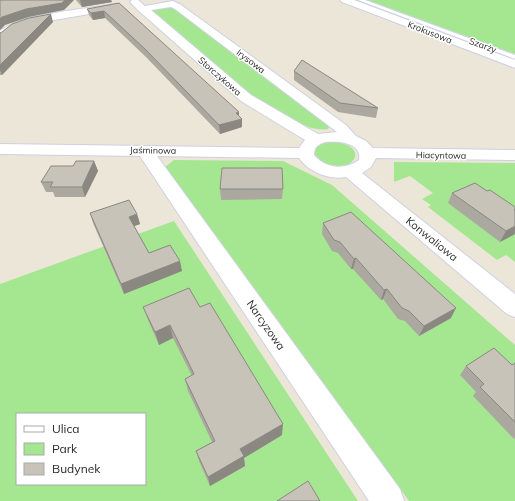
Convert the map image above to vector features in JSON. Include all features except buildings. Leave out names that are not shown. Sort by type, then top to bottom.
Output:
[{"type":"street","name":"Krokusowa","points":[[345,0],[515,64]]},
{"type":"street","name":"Irysowa","points":[[0,37],[14,26],[29,21],[137,4],[172,4],[341,128],[350,140]]},
{"type":"street","name":"Storczykowa","points":[[137,4],[246,98],[316,140]]},
{"type":"street","points":[[332,137],[350,140],[361,145],[368,157],[365,164],[349,171],[337,172],[320,168],[308,160],[305,153],[308,146],[316,140],[332,137]]},
{"type":"street","name":"Jaśminowa","points":[[0,149],[305,153]]},
{"type":"street","name":"Narcyzowa","points":[[144,150],[388,501]]},
{"type":"street","name":"Hiacyntowa","points":[[367,153],[515,155]]},
{"type":"street","name":"Konwaliowa","points":[[349,171],[515,307]]},
{"type":"lane","name":"Szarży","points":[[360,0],[515,56]]},
{"type":"green space","points":[[367,0],[515,0],[515,54]]},
{"type":"green space","points":[[173,6],[330,125],[328,129],[310,128],[288,118],[263,102],[210,62],[150,9]]},
{"type":"green space","points":[[328,142],[341,143],[350,146],[354,151],[355,156],[353,161],[347,165],[338,166],[327,164],[319,160],[315,155],[314,150],[320,144]]},
{"type":"green space","points":[[174,160],[283,161],[332,185],[515,345],[515,501],[409,501],[165,167]]},
{"type":"green space","points":[[394,162],[515,163],[515,262],[506,255],[497,260],[428,207],[431,205],[422,199],[433,193],[410,176],[394,182]]},
{"type":"green space","points":[[174,221],[358,501],[0,501],[0,284]]}]
